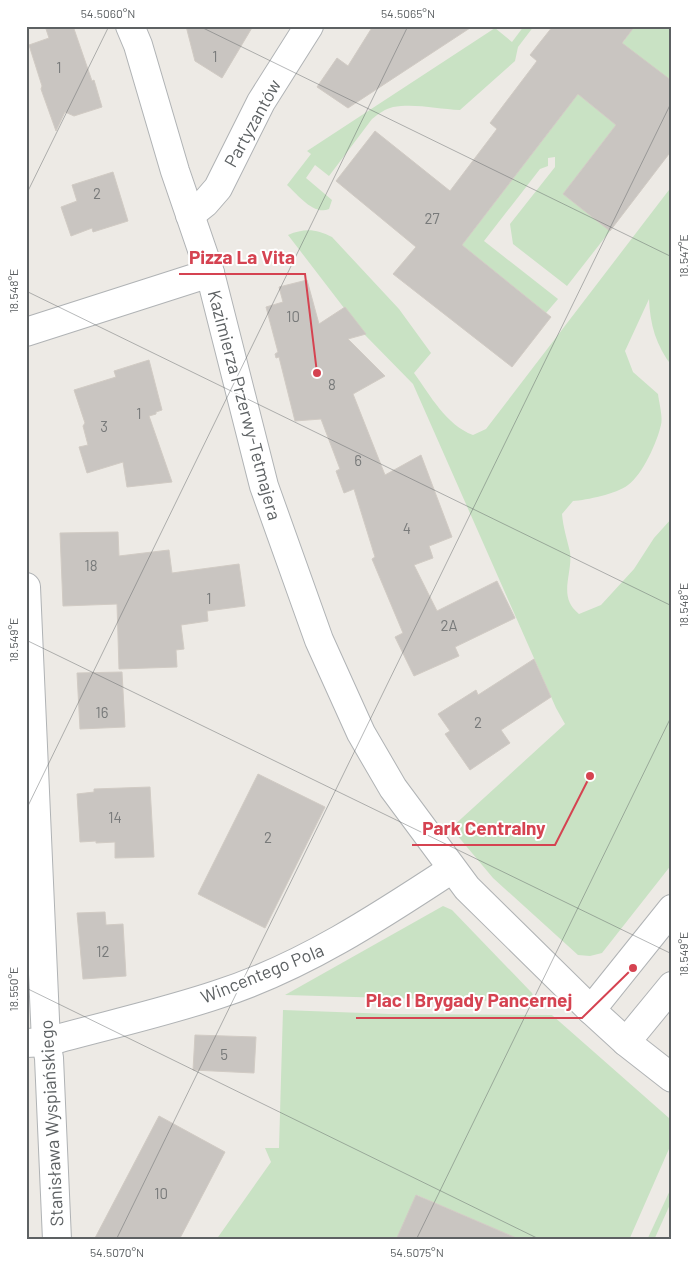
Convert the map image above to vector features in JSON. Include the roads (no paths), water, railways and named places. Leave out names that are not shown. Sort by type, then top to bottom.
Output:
[{"type":"street","name":"Kazimierza Przerwy-Tetmajera","points":[[130,26],[138,45],[175,171],[210,273],[264,486],[319,640],[361,733],[392,788],[467,888],[591,1010],[626,1042],[672,1078]]},
{"type":"street","name":"Partyzantów","points":[[190,215],[205,203],[218,188],[261,102],[308,26]]},
{"type":"street","points":[[26,332],[210,273]]},
{"type":"street","name":"Stanisława Wyspiańskiego","points":[[26,587],[36,1042],[49,1058],[57,1240]]},
{"type":"street","name":"Wincentego Pola","points":[[36,1042],[219,994],[276,971],[332,945],[452,868]]},
{"type":"street","points":[[591,1010],[672,909]]},
{"type":"street","points":[[626,1042],[672,986]]},
{"type":"place","name":"Pizza La Vita","points":[[317,373]]},
{"type":"place","name":"Park Centralny","points":[[590,776]]},
{"type":"place","name":"Plac I Brygady Pancernej","points":[[633,968]]}]
